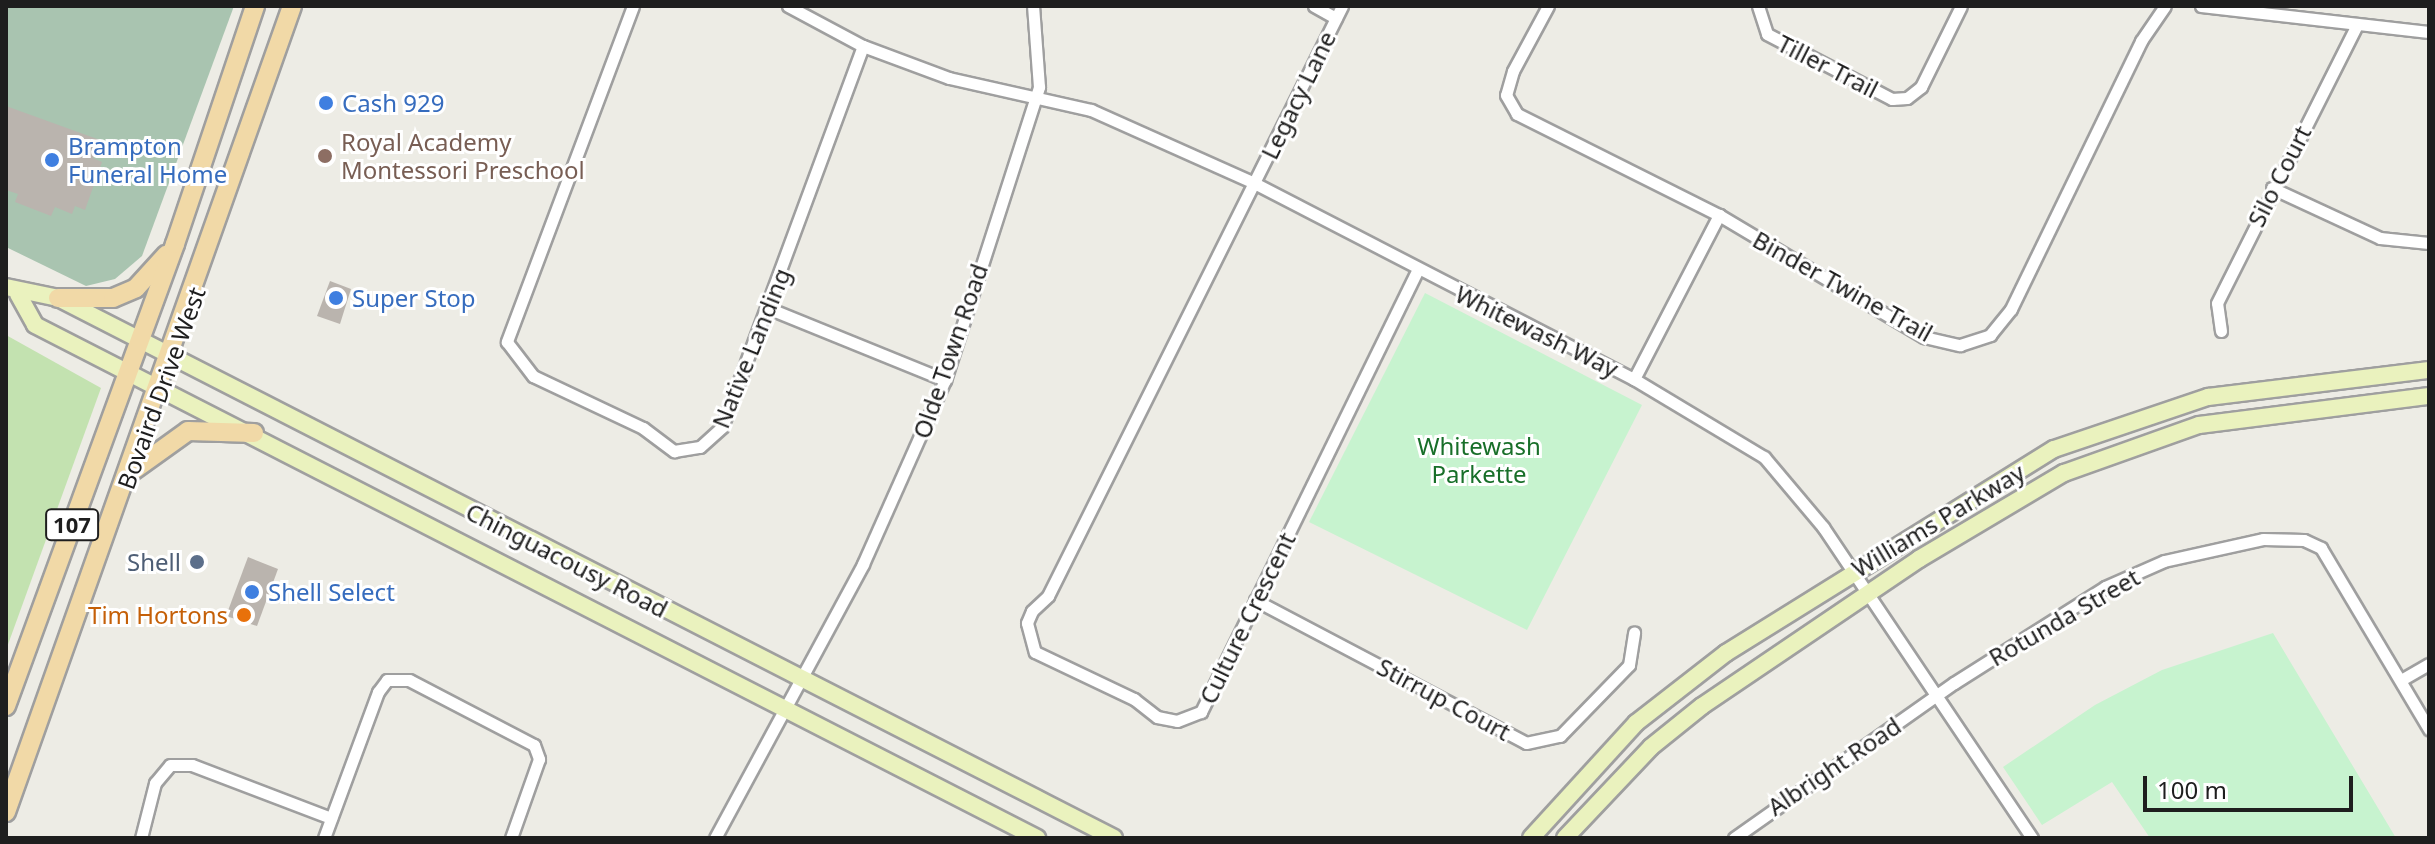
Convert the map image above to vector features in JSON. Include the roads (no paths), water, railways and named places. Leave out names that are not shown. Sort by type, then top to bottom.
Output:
[{"type":"main road","name":"Bovaird Drive West","points":[[6,706],[175,244],[255,6]]},
{"type":"main road","name":"Bovaird Drive West","points":[[6,812],[171,357],[292,6]]},
{"type":"main road","points":[[58,298],[99,301],[136,288],[175,244]]},
{"type":"main road","name":"Chinguacousy Road","points":[[12,291],[58,298],[139,343],[1114,838]]},
{"type":"main road","name":"Chinguacousy Road","points":[[12,291],[35,325],[160,384],[1037,838]]},
{"type":"main road","name":"Williams Parkway","points":[[1531,838],[1636,723],[1726,653],[1853,571],[2054,449],[2106,427],[2208,397],[2429,370]]},
{"type":"main road","name":"Williams Parkway","points":[[1565,838],[1651,747],[1868,593],[2064,473],[2154,437],[2260,415],[2429,396]]},
{"type":"main road","points":[[129,474],[188,431],[254,433]]},
{"type":"street","name":"Native Landing","points":[[633,6],[513,319],[509,351],[533,376],[643,428],[674,451],[687,451],[711,442],[722,427],[770,309],[863,46]]},
{"type":"street","points":[[788,6],[863,46],[949,78],[1036,99]]},
{"type":"street","name":"Olde Town Road","points":[[715,838],[802,680],[904,479],[945,380],[1036,99],[1040,49],[1033,6]]},
{"type":"street","points":[[1314,6],[1336,18]]},
{"type":"street","name":"Legacy Lane","points":[[1254,183],[1342,6]]},
{"type":"street","name":"Binder Twine Trail","points":[[1548,6],[1509,83],[1506,95],[1517,114],[1719,215],[1924,337],[1960,345],[1990,335],[2011,309],[2141,41],[2165,6]]},
{"type":"street","name":"Tiller Trail","points":[[1758,6],[1767,34],[1892,99],[1907,98],[1921,87],[1961,6]]},
{"type":"street","points":[[2201,6],[2429,32]]},
{"type":"street","name":"Silo Court","points":[[2221,331],[2217,303],[2272,188],[2357,25]]},
{"type":"street","name":"Whitewash Way","points":[[1036,99],[1091,110],[1254,183],[1417,272],[1634,379],[1764,457],[1853,571],[2032,838]]},
{"type":"street","name":"Culture Crescent","points":[[1254,183],[1048,596],[1032,611],[1028,639],[1035,652],[1134,699],[1157,717],[1177,721],[1209,701],[1255,600],[1417,272]]},
{"type":"street","points":[[2272,188],[2380,238],[2429,243]]},
{"type":"street","points":[[1634,379],[1719,215]]},
{"type":"street","points":[[770,309],[945,380]]},
{"type":"street","name":"Rotunda Street","points":[[1934,696],[2105,587],[2164,561],[2288,538],[2321,548],[2429,729]]},
{"type":"street","name":"Stirrup Court","points":[[1255,600],[1526,743],[1560,736],[1620,675],[1629,665],[1634,632]]},
{"type":"street","points":[[2401,680],[2429,664]]},
{"type":"street","points":[[324,838],[378,692],[387,680],[409,680],[534,745],[539,759],[511,838]]},
{"type":"street","name":"Albright Road","points":[[1734,838],[1934,696]]},
{"type":"street","points":[[141,838],[155,783],[170,765],[192,765],[331,818]]},
{"type":"place","name":"Cash 929","points":[[326,103]]},
{"type":"place","name":"Royal Academy Montessori Preschool","points":[[325,156]]},
{"type":"place","name":"Brampton Funeral Home","points":[[52,160]]},
{"type":"place","name":"Super Stop","points":[[336,298]]},
{"type":"place","name":"Shell","points":[[197,562]]},
{"type":"place","name":"Shell Select","points":[[252,592]]},
{"type":"place","name":"Tim Hortons","points":[[244,615]]},
{"type":"park label","name":"Whitewash Parkette","points":[[1479,460]]}]
